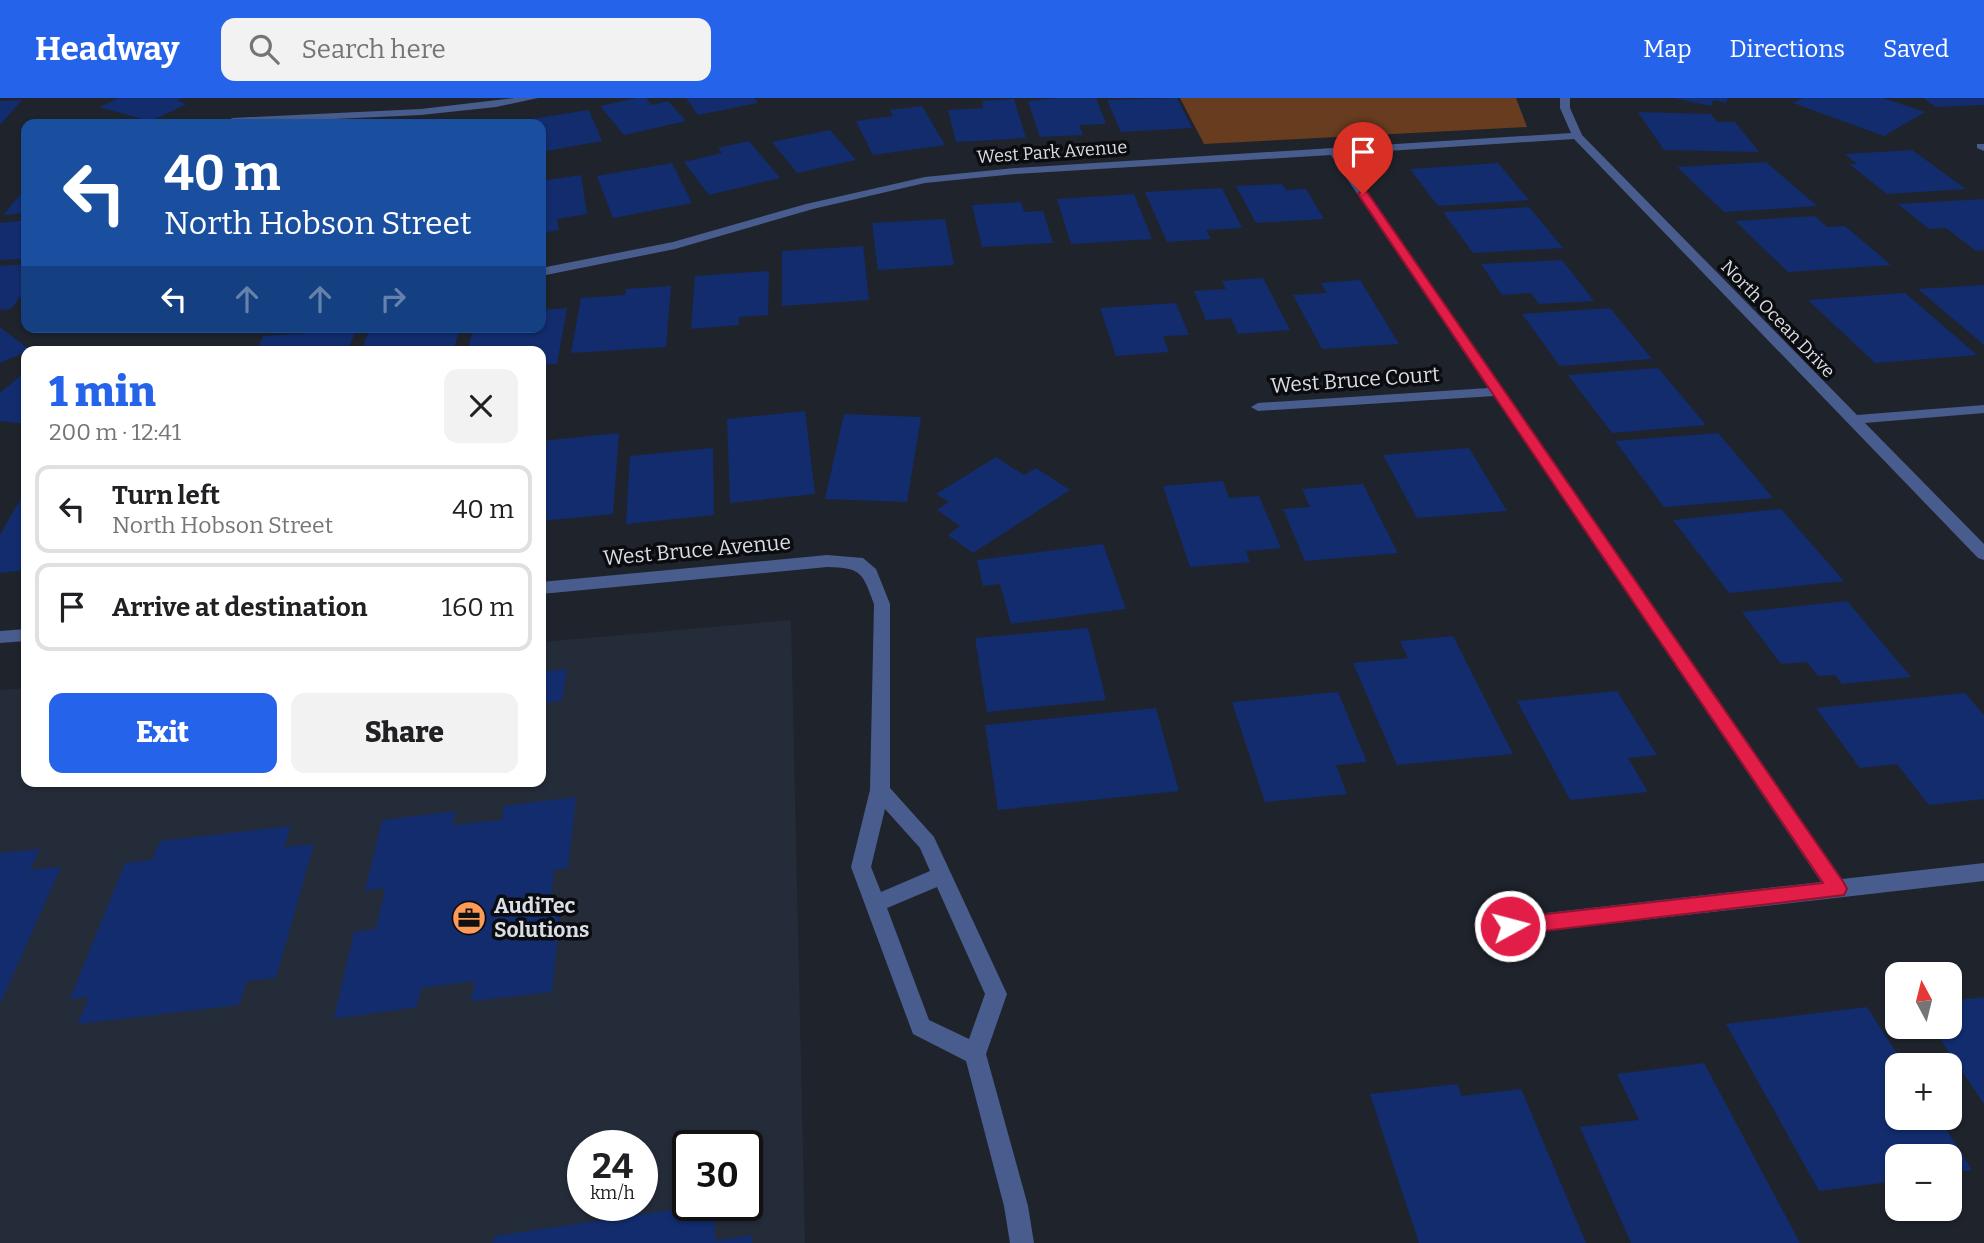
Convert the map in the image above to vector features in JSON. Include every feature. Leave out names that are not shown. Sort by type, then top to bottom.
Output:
[{"type":"street","points":[[416,111],[421,98]]},
{"type":"street","points":[[293,119],[504,104],[533,98]]},
{"type":"street","name":"North Ocean Drive","points":[[1565,98],[1565,108],[1577,136],[1984,554]]},
{"type":"street","name":"West Park Avenue","points":[[546,271],[675,245],[810,206],[925,180],[1015,171],[1577,136]]},
{"type":"street","points":[[1334,151],[1837,889]]},
{"type":"street","name":"West Bruce Court","points":[[1258,407],[1496,392]]},
{"type":"street","points":[[1853,420],[1984,409]]},
{"type":"street","name":"West Bruce Avenue","points":[[546,587],[827,561],[857,562],[870,573],[882,604],[880,790]]},
{"type":"street","points":[[0,637],[21,635]]},
{"type":"street","points":[[880,790],[927,843],[996,994],[975,1054],[1016,1206],[1022,1243]]},
{"type":"street","points":[[880,790],[862,867],[874,904],[920,1027],[975,1054]]},
{"type":"street","points":[[1510,926],[1984,872]]},
{"type":"street","points":[[874,904],[941,876]]},
{"type":"shaded area","points":[[1180,98],[1516,98],[1527,127],[1204,144]]},
{"type":"shaded area","points":[[791,620],[805,1243],[0,1243],[0,690],[21,688],[21,787],[546,787],[546,642]]},
{"type":"building","points":[[119,98],[182,98],[177,101],[187,104],[154,119],[143,119],[99,107]]},
{"type":"building","points":[[646,98],[652,105],[668,101],[686,121],[624,135],[600,106]]},
{"type":"building","points":[[686,98],[754,98],[758,103],[698,115]]},
{"type":"building","points":[[1096,98],[1106,124],[1079,125],[1083,135],[1040,137],[1028,101]]},
{"type":"building","points":[[1177,98],[1192,128],[1121,132],[1107,100]]},
{"type":"building","points":[[1674,98],[1728,98],[1726,103],[1713,100],[1711,106]]},
{"type":"building","points":[[1803,98],[1883,98],[1925,112],[1884,136],[1793,103]]},
{"type":"building","points":[[1923,98],[1984,98],[1984,105],[1936,107]]},
{"type":"building","points":[[1014,99],[1026,138],[956,142],[948,110],[983,108],[982,101]]},
{"type":"building","points":[[22,100],[0,125],[0,101]]},
{"type":"building","points":[[922,106],[945,145],[873,155],[856,121],[893,116],[890,110]]},
{"type":"building","points":[[589,110],[602,141],[546,151],[546,119],[531,119]]},
{"type":"building","points":[[1638,112],[1711,114],[1717,122],[1735,122],[1759,152],[1664,150]]},
{"type":"building","points":[[830,130],[856,160],[797,173],[772,142]]},
{"type":"building","points":[[749,141],[780,178],[709,195],[684,162],[722,153],[718,148]]},
{"type":"building","points":[[1912,150],[1966,189],[1887,194],[1849,164],[1857,164],[1845,154]]},
{"type":"building","points":[[1766,162],[1817,206],[1724,212],[1677,167]]},
{"type":"building","points":[[672,163],[692,203],[613,218],[597,176]]},
{"type":"building","points":[[1498,163],[1529,200],[1438,206],[1410,169]]},
{"type":"building","points":[[581,175],[587,214],[557,219],[559,230],[546,232],[546,180]]},
{"type":"building","points":[[1282,184],[1286,190],[1306,189],[1324,219],[1256,223],[1236,186]]},
{"type":"building","points":[[1222,188],[1242,228],[1206,230],[1211,239],[1167,242],[1145,192]]},
{"type":"building","points":[[21,194],[21,213],[3,215]]},
{"type":"building","points":[[1134,194],[1152,239],[1071,244],[1057,199]]},
{"type":"building","points":[[1984,199],[1984,250],[1976,251],[1946,228],[1929,229],[1898,204]]},
{"type":"building","points":[[1021,202],[1024,212],[1043,211],[1053,243],[982,247],[972,205]]},
{"type":"building","points":[[1529,207],[1563,248],[1473,253],[1443,212]]},
{"type":"building","points":[[1815,216],[1827,227],[1845,226],[1891,265],[1788,272],[1735,221]]},
{"type":"building","points":[[945,219],[954,265],[878,270],[872,223]]},
{"type":"building","points":[[21,221],[21,259],[0,260],[0,223]]},
{"type":"building","points":[[863,246],[869,300],[782,306],[782,251]]},
{"type":"building","points":[[1562,260],[1594,301],[1539,304],[1531,293],[1502,295],[1481,264]]},
{"type":"building","points":[[21,264],[21,296],[11,309],[0,310],[0,266]]},
{"type":"building","points":[[769,271],[768,315],[739,317],[739,325],[691,329],[695,276]]},
{"type":"building","points":[[1263,278],[1290,330],[1238,334],[1231,318],[1206,320],[1194,291],[1226,289],[1222,281]]},
{"type":"building","points":[[1360,280],[1399,344],[1322,349],[1293,295],[1327,293],[1321,283]]},
{"type":"building","points":[[1984,285],[1984,345],[1918,289]]},
{"type":"building","points":[[671,286],[666,347],[571,353],[581,298],[625,295],[626,289]]},
{"type":"building","points":[[1905,293],[1977,355],[1875,363],[1808,300]]},
{"type":"building","points":[[1176,303],[1189,335],[1163,336],[1169,352],[1116,356],[1100,308]]},
{"type":"building","points":[[567,308],[557,364],[546,365],[546,346],[469,346],[472,333],[546,333],[546,310]]},
{"type":"building","points":[[1610,308],[1652,359],[1560,366],[1522,314]]},
{"type":"building","points":[[0,327],[25,346],[21,346],[21,354],[0,363]]},
{"type":"building","points":[[355,333],[349,346],[259,346],[263,336]]},
{"type":"building","points":[[368,333],[458,333],[455,346],[363,346]]},
{"type":"building","points":[[1658,368],[1706,425],[1612,433],[1568,375]]},
{"type":"building","points":[[21,375],[21,423],[0,421],[0,393]]},
{"type":"building","points":[[805,411],[815,494],[730,503],[727,419]]},
{"type":"building","points":[[844,414],[921,417],[907,502],[825,499]]},
{"type":"building","points":[[619,433],[613,514],[546,521],[546,440]]},
{"type":"building","points":[[1718,433],[1773,498],[1664,507],[1615,441]]},
{"type":"building","points":[[713,448],[714,515],[626,524],[630,456]]},
{"type":"building","points":[[1469,448],[1507,511],[1417,518],[1383,455]]},
{"type":"building","points":[[996,457],[1024,475],[1036,468],[1070,490],[973,553],[948,535],[960,526],[937,510],[949,502],[936,494]]},
{"type":"building","points":[[1223,481],[1229,498],[1259,496],[1281,548],[1246,551],[1250,562],[1190,567],[1163,486]]},
{"type":"building","points":[[1363,484],[1398,553],[1305,561],[1283,509],[1310,507],[1302,489]]},
{"type":"building","points":[[21,498],[21,571],[0,573],[0,535]]},
{"type":"building","points":[[1781,509],[1844,581],[1729,593],[1673,520]]},
{"type":"building","points":[[1103,544],[1126,609],[1011,624],[1000,584],[983,586],[977,560]]},
{"type":"building","points":[[1847,601],[1911,677],[1842,684],[1835,675],[1818,676],[1807,662],[1781,664],[1742,612]]},
{"type":"building","points":[[1088,628],[1106,700],[987,712],[975,638]]},
{"type":"building","points":[[1453,636],[1513,754],[1397,765],[1353,663],[1408,658],[1400,641]]},
{"type":"building","points":[[567,669],[562,701],[546,703],[546,671]]},
{"type":"building","points":[[1617,691],[1657,755],[1628,758],[1648,792],[1570,800],[1517,701]]},
{"type":"building","points":[[1338,692],[1367,762],[1336,765],[1347,794],[1265,802],[1232,702]]},
{"type":"building","points":[[1965,693],[1984,715],[1984,799],[1929,805],[1897,764],[1860,768],[1816,708]]},
{"type":"building","points":[[1156,708],[1179,791],[998,810],[985,725]]},
{"type":"building","name":"AudiTec Solutions","points":[[576,797],[568,868],[554,870],[550,907],[561,906],[552,992],[471,1001],[475,981],[421,988],[417,1007],[334,1019],[354,932],[376,929],[385,888],[365,891],[382,820],[456,811],[453,825],[502,820],[504,806]]},
{"type":"building","points":[[291,826],[284,847],[314,844],[276,978],[247,981],[239,1005],[78,1024],[89,997],[70,999],[125,863],[152,860],[160,841]]},
{"type":"building","points":[[40,849],[30,870],[61,867],[0,1004],[0,853]]},
{"type":"building","points":[[1984,997],[1984,1104],[1962,1071],[1962,1053],[1950,1053],[1941,1040],[1962,1040],[1962,1000]]},
{"type":"building","points":[[1867,1007],[1885,1035],[1885,1040],[1888,1040],[1897,1053],[1885,1053],[1885,1130],[1947,1130],[1956,1144],[1885,1144],[1885,1183],[1819,1191],[1726,1024]]},
{"type":"building","points":[[1704,1063],[1800,1243],[1631,1243],[1580,1127],[1639,1120],[1617,1074]]},
{"type":"building","points":[[1457,1084],[1462,1096],[1521,1089],[1586,1243],[1419,1243],[1370,1094]]},
{"type":"building","points":[[1962,1154],[1972,1170],[1962,1171]]},
{"type":"building","points":[[672,1210],[672,1221],[715,1221],[715,1241],[752,1235],[752,1243],[493,1243],[494,1236],[596,1221],[658,1221],[658,1212]]},
{"type":"place","name":"AudiTec Solutions","points":[[469,918]]},
{"type":"route","points":[[1363,194],[1837,889],[1510,926]]}]
